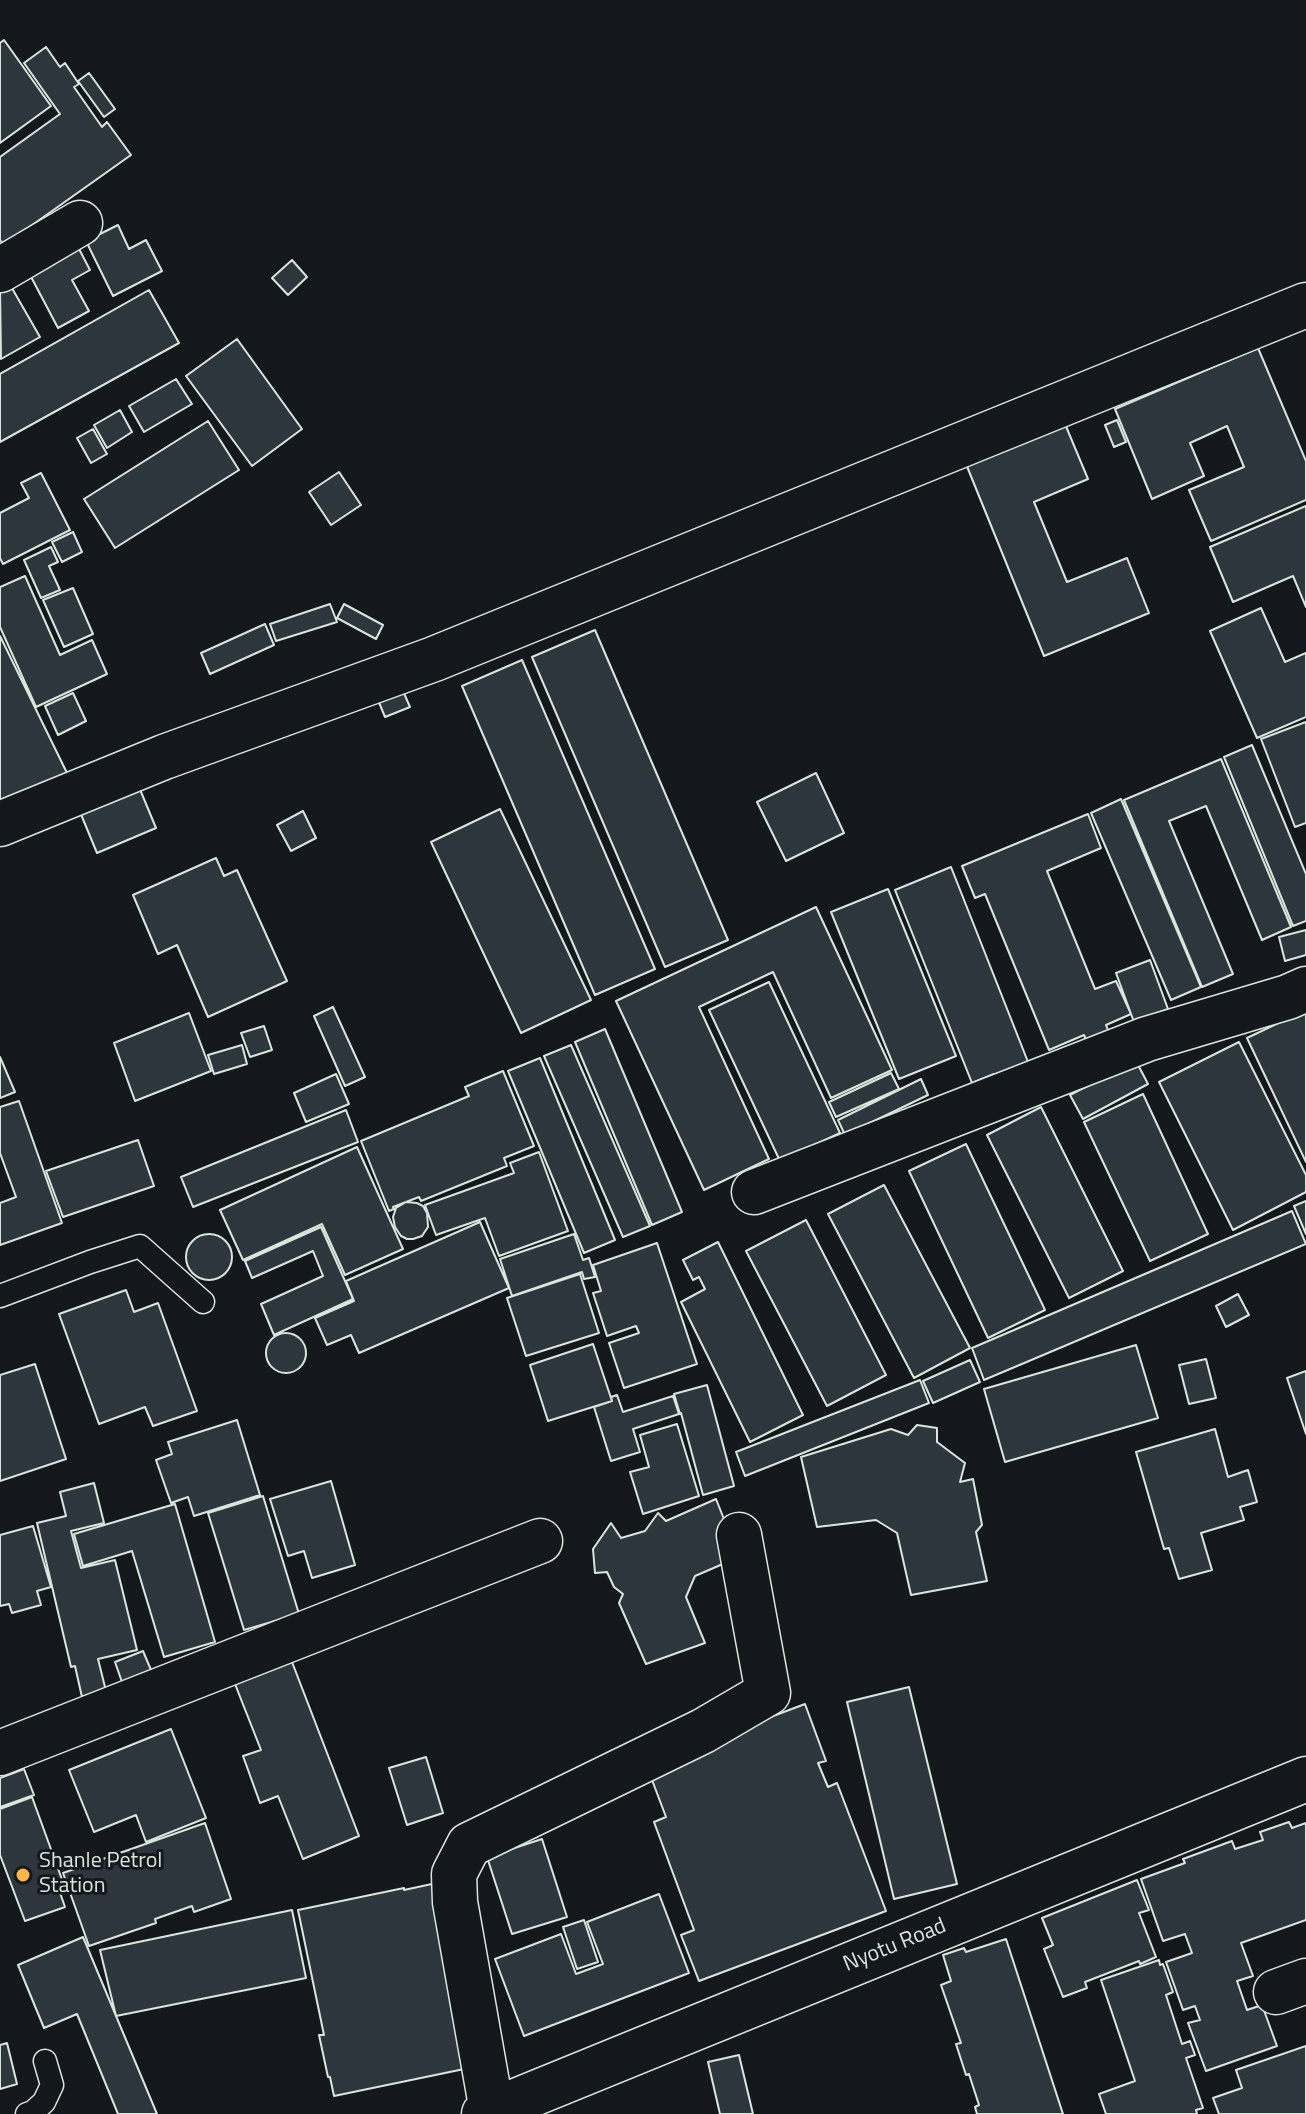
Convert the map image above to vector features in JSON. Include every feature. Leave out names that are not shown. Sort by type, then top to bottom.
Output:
[{"type":"street","points":[[0,270],[80,223]]},
{"type":"street","points":[[0,824],[164,757],[434,659],[1306,305]]},
{"type":"street","points":[[754,1192],[1147,1039],[1306,989]]},
{"type":"street","points":[[488,2112],[455,1902],[454,1874],[469,1845],[703,1731],[768,1693],[739,1535]]},
{"type":"street","points":[[0,1753],[540,1541]]},
{"type":"street","name":"Nyotu Road","points":[[488,2112],[1306,1779]]},
{"type":"lane","points":[[0,1296],[140,1246],[203,1302]]},
{"type":"lane","points":[[27,2114],[44,2102],[52,2085],[45,2061]]},
{"type":"building","points":[[4,40],[51,106],[0,143],[0,43]]},
{"type":"building","points":[[46,47],[60,67],[65,63],[79,84],[74,87],[102,127],[107,122],[131,155],[4,245],[0,240],[0,157],[60,114],[24,63]]},
{"type":"building","points":[[89,73],[115,109],[104,117],[78,81]]},
{"type":"building","points":[[118,225],[129,249],[146,240],[162,271],[113,296],[86,241]]},
{"type":"building","points":[[78,247],[90,270],[72,280],[89,311],[58,328],[29,273]]},
{"type":"building","points":[[292,260],[307,277],[288,295],[272,278]]},
{"type":"building","points":[[9,283],[40,337],[1,359],[0,288]]},
{"type":"building","points":[[149,290],[179,343],[0,442],[0,374]]},
{"type":"building","points":[[237,339],[302,429],[252,466],[186,376]]},
{"type":"building","points":[[1258,348],[1306,461],[1306,500],[1211,541],[1189,490],[1244,467],[1227,426],[1190,443],[1204,476],[1152,499],[1115,409]]},
{"type":"building","points":[[176,379],[192,404],[144,432],[129,406]]},
{"type":"building","points":[[120,410],[132,432],[107,448],[94,425]]},
{"type":"building","points":[[1117,420],[1126,442],[1114,447],[1105,425]]},
{"type":"building","points":[[208,421],[239,470],[115,548],[84,499]]},
{"type":"building","points":[[1065,424],[1088,479],[1034,502],[1067,582],[1127,558],[1149,613],[1044,656],[966,464]]},
{"type":"building","points":[[93,429],[107,454],[91,463],[77,438]]},
{"type":"building","points":[[339,472],[361,505],[331,525],[309,492]]},
{"type":"building","points":[[41,473],[70,530],[3,564],[0,558],[0,513],[29,498],[21,483]]},
{"type":"building","points":[[1306,506],[1306,607],[1293,576],[1233,602],[1210,547]]},
{"type":"building","points":[[73,532],[82,552],[62,562],[52,542]]},
{"type":"building","points":[[51,547],[58,562],[49,566],[60,590],[41,598],[24,560]]},
{"type":"building","points":[[25,576],[60,655],[92,640],[107,674],[36,707],[0,627],[0,587]]},
{"type":"building","points":[[73,588],[93,634],[64,647],[43,600]]},
{"type":"building","points":[[330,604],[337,622],[276,641],[270,624]]},
{"type":"building","points":[[344,604],[383,625],[376,639],[337,618]]},
{"type":"building","points":[[1261,608],[1285,662],[1306,653],[1306,717],[1257,738],[1210,631]]},
{"type":"building","points":[[265,624],[274,645],[210,674],[201,653]]},
{"type":"building","points":[[595,630],[728,940],[665,967],[532,657]]},
{"type":"building","points":[[0,636],[67,773],[0,806]]},
{"type":"building","points":[[522,660],[655,969],[595,995],[462,686]]},
{"type":"building","points":[[403,691],[410,707],[385,717],[378,700]]},
{"type":"building","points":[[73,693],[86,721],[58,735],[45,706]]},
{"type":"building","points":[[1306,722],[1306,823],[1295,827],[1261,739]]},
{"type":"building","points":[[1252,745],[1306,874],[1306,921],[1293,926],[1224,757]]},
{"type":"building","points":[[1221,759],[1291,927],[1262,940],[1206,806],[1169,821],[1233,974],[1202,987],[1124,800]]},
{"type":"building","points":[[816,773],[844,833],[786,861],[757,802]]},
{"type":"building","points":[[139,787],[156,828],[97,853],[80,812]]},
{"type":"building","points":[[1121,799],[1201,987],[1171,1000],[1091,813]]},
{"type":"building","points":[[500,809],[591,1000],[521,1033],[431,842]]},
{"type":"building","points":[[303,811],[316,838],[291,851],[277,825]]},
{"type":"building","points":[[1088,814],[1101,848],[1047,871],[1095,989],[1116,981],[1131,1014],[1106,1025],[1109,1033],[1087,1042],[1084,1035],[1049,1050],[985,894],[975,898],[962,866]]},
{"type":"building","points":[[216,858],[224,876],[237,870],[287,981],[208,1017],[177,945],[158,954],[133,895]]},
{"type":"building","points":[[951,867],[1030,1067],[996,1081],[994,1074],[972,1083],[895,890]]},
{"type":"building","points":[[888,889],[956,1056],[899,1079],[831,912]]},
{"type":"building","points":[[816,907],[892,1070],[831,1098],[773,972],[699,1007],[769,1159],[704,1190],[616,1001]]},
{"type":"building","points":[[1306,930],[1306,955],[1285,961],[1279,937]]},
{"type":"building","points":[[1150,960],[1168,1009],[1134,1022],[1116,973]]},
{"type":"building","points":[[769,982],[840,1133],[780,1161],[709,1010]]},
{"type":"building","points":[[333,1007],[365,1077],[345,1086],[314,1016]]},
{"type":"building","points":[[1306,1010],[1306,1162],[1247,1038]]},
{"type":"building","points":[[189,1013],[211,1071],[135,1101],[114,1043]]},
{"type":"building","points":[[264,1026],[272,1050],[250,1057],[241,1033]]},
{"type":"building","points":[[605,1029],[682,1212],[652,1225],[575,1042]]},
{"type":"building","points":[[1239,1042],[1306,1175],[1306,1192],[1233,1230],[1159,1082]]},
{"type":"building","points":[[242,1045],[247,1064],[214,1074],[208,1055]]},
{"type":"building","points":[[571,1045],[650,1226],[623,1237],[544,1056]]},
{"type":"building","points":[[0,1057],[15,1092],[0,1098]]},
{"type":"building","points":[[540,1058],[615,1240],[584,1253],[508,1071]]},
{"type":"building","points":[[1136,1061],[1148,1084],[1083,1119],[1070,1095]]},
{"type":"building","points":[[503,1071],[534,1146],[504,1158],[507,1166],[389,1211],[361,1141],[469,1096],[465,1087]]},
{"type":"building","points":[[891,1073],[899,1089],[836,1117],[829,1102]]},
{"type":"building","points":[[336,1074],[349,1104],[306,1122],[294,1093]]},
{"type":"building","points":[[921,1079],[928,1095],[845,1135],[838,1120]]},
{"type":"building","points":[[1143,1094],[1208,1234],[1150,1261],[1084,1122]]},
{"type":"building","points":[[19,1101],[62,1223],[0,1245],[0,1203],[16,1197],[0,1153],[0,1107]]},
{"type":"building","points":[[1041,1107],[1123,1271],[1069,1298],[987,1135]]},
{"type":"building","points":[[346,1110],[358,1142],[193,1207],[181,1177]]},
{"type":"building","points":[[138,1140],[154,1186],[63,1217],[46,1171]]},
{"type":"building","points":[[966,1144],[1045,1310],[988,1338],[909,1171]]},
{"type":"building","points":[[357,1147],[403,1249],[345,1275],[322,1224],[243,1260],[220,1210]]},
{"type":"building","points":[[539,1152],[568,1231],[499,1256],[485,1218],[436,1235],[425,1205],[514,1173],[510,1163]]},
{"type":"building","points":[[884,1185],[970,1348],[914,1378],[828,1214]]},
{"type":"building","points":[[1306,1201],[1306,1234],[1294,1206]]},
{"type":"building","points":[[406,1202],[423,1206],[427,1213],[428,1227],[422,1236],[413,1239],[401,1236],[393,1217],[396,1208]]},
{"type":"building","points":[[1292,1211],[1306,1244],[984,1380],[972,1348]]},
{"type":"building","points":[[806,1220],[886,1375],[827,1406],[746,1251]]},
{"type":"building","points":[[480,1222],[509,1288],[359,1353],[351,1335],[327,1345],[315,1318],[354,1301],[346,1281]]},
{"type":"building","points":[[321,1227],[353,1299],[274,1335],[261,1304],[323,1276],[313,1251],[252,1278],[245,1261]]},
{"type":"building","points":[[209,1234],[225,1241],[232,1257],[225,1273],[209,1280],[193,1273],[186,1257],[193,1241]]},
{"type":"building","points":[[574,1234],[583,1260],[589,1258],[595,1277],[584,1279],[582,1272],[512,1296],[500,1259]]},
{"type":"building","points":[[718,1242],[803,1415],[750,1442],[681,1302],[705,1289],[699,1277],[693,1280],[683,1260]]},
{"type":"building","points":[[657,1243],[697,1364],[624,1388],[609,1343],[639,1333],[636,1326],[607,1336],[593,1293],[601,1291],[593,1265]]},
{"type":"building","points":[[580,1274],[599,1333],[526,1356],[507,1298]]},
{"type":"building","points":[[126,1290],[134,1312],[158,1303],[197,1411],[153,1426],[145,1407],[99,1424],[59,1314]]},
{"type":"building","points":[[1238,1294],[1249,1315],[1226,1327],[1216,1306]]},
{"type":"building","points":[[286,1333],[300,1339],[306,1353],[300,1367],[286,1373],[272,1367],[266,1353],[272,1339]]},
{"type":"building","points":[[593,1344],[612,1401],[548,1421],[530,1365]]},
{"type":"building","points":[[1136,1345],[1158,1418],[1005,1462],[984,1389]]},
{"type":"building","points":[[1206,1359],[1216,1398],[1189,1404],[1179,1365]]},
{"type":"building","points":[[970,1360],[980,1382],[933,1403],[923,1381]]},
{"type":"building","points":[[35,1364],[66,1459],[0,1481],[0,1375]]},
{"type":"building","points":[[1306,1371],[1306,1434],[1287,1378]]},
{"type":"building","points":[[920,1380],[929,1403],[745,1476],[736,1452]]},
{"type":"building","points":[[707,1385],[734,1486],[703,1495],[674,1394]]},
{"type":"building","points":[[617,1395],[623,1412],[673,1396],[679,1414],[633,1429],[640,1452],[611,1461],[594,1407],[612,1401],[611,1397]]},
{"type":"building","points":[[237,1420],[260,1495],[194,1516],[188,1497],[171,1503],[156,1460],[172,1454],[168,1442]]},
{"type":"building","points":[[677,1424],[699,1496],[643,1514],[630,1472],[649,1467],[640,1435]]},
{"type":"building","points":[[917,1425],[937,1428],[937,1442],[965,1463],[960,1482],[973,1479],[982,1525],[976,1532],[987,1581],[911,1595],[897,1533],[876,1520],[817,1527],[801,1457],[891,1429],[908,1435]]},
{"type":"building","points":[[1215,1429],[1228,1477],[1248,1470],[1257,1502],[1240,1507],[1244,1520],[1201,1533],[1212,1570],[1179,1579],[1169,1548],[1164,1549],[1136,1452]]},
{"type":"building","points":[[331,1481],[355,1565],[312,1578],[304,1551],[288,1556],[270,1499]]},
{"type":"building","points":[[94,1483],[104,1523],[71,1531],[81,1568],[115,1560],[137,1650],[98,1659],[106,1691],[82,1697],[75,1666],[71,1667],[37,1523],[66,1516],[60,1492]]},
{"type":"building","points":[[263,1496],[299,1614],[244,1630],[208,1513]]},
{"type":"building","points":[[716,1499],[739,1557],[695,1576],[686,1597],[705,1643],[646,1664],[619,1603],[623,1594],[614,1587],[607,1572],[595,1573],[593,1549],[611,1523],[621,1538],[645,1531],[658,1513],[666,1521]]},
{"type":"building","points":[[175,1504],[215,1642],[164,1657],[132,1551],[83,1566],[74,1534]]},
{"type":"building","points":[[33,1526],[51,1587],[37,1591],[41,1605],[12,1613],[9,1604],[0,1606],[0,1535]]},
{"type":"building","points":[[143,1651],[151,1670],[122,1682],[115,1662]]},
{"type":"building","points":[[292,1662],[359,1836],[303,1859],[278,1796],[260,1803],[243,1756],[261,1750],[235,1684]]},
{"type":"building","points":[[909,1687],[957,1884],[894,1899],[847,1702]]},
{"type":"building","points":[[805,1704],[826,1761],[818,1763],[828,1787],[837,1783],[886,1911],[699,1981],[681,1935],[694,1930],[654,1822],[666,1817],[646,1764]]},
{"type":"building","points":[[171,1729],[206,1818],[146,1842],[136,1815],[94,1832],[69,1770]]},
{"type":"building","points":[[426,1757],[443,1813],[407,1825],[389,1768]]},
{"type":"building","points":[[24,1769],[34,1795],[0,1807],[0,1778]]},
{"type":"building","points":[[32,1797],[64,1885],[58,1887],[65,1907],[25,1921],[0,1855],[0,1809]]},
{"type":"building","points":[[1289,1822],[1292,1828],[1306,1823],[1306,1920],[1241,1943],[1253,1976],[1237,1981],[1247,2010],[1262,2005],[1277,2046],[1206,2071],[1188,2023],[1200,2020],[1195,2006],[1183,2010],[1166,1962],[1192,1953],[1185,1934],[1163,1941],[1141,1879],[1232,1841],[1235,1849],[1263,1840],[1260,1832]]},
{"type":"building","points":[[205,1823],[231,1899],[194,1912],[192,1906],[155,1919],[156,1923],[89,1946],[63,1873]]},
{"type":"building","points":[[542,1839],[567,1917],[512,1934],[487,1857]]},
{"type":"building","points":[[1137,1880],[1149,1910],[1139,1913],[1156,1957],[1085,1982],[1087,1988],[1063,1997],[1044,1949],[1053,1945],[1042,1918]]},
{"type":"building","points":[[432,1884],[469,2068],[334,2096],[319,2035],[324,2035],[298,1910]]},
{"type":"building","points":[[659,1894],[689,1973],[524,2036],[495,1959],[561,1934],[576,1974],[603,1964],[587,1922]]},
{"type":"building","points":[[292,1910],[306,1978],[116,2016],[100,1950]]},
{"type":"building","points":[[584,1920],[598,1962],[577,1969],[563,1927]]},
{"type":"building","points":[[83,1937],[157,2114],[118,2114],[77,2014],[44,2028],[18,1965]]},
{"type":"building","points":[[1006,1939],[1063,2114],[977,2114],[975,2107],[979,2105],[956,2044],[961,2043],[941,1985],[951,1981],[943,1955],[964,1948],[966,1952]]},
{"type":"building","points":[[1159,1960],[1173,1992],[1166,1995],[1182,2044],[1190,2041],[1195,2055],[1186,2058],[1203,2108],[1196,2110],[1197,2114],[1106,2114],[1099,2094],[1135,2081],[1101,1980]]},
{"type":"building","points":[[7,2043],[17,2084],[0,2089],[0,2045]]},
{"type":"building","points":[[1306,2046],[1306,2114],[1219,2114],[1213,2098],[1242,2088],[1236,2070]]},
{"type":"building","points":[[739,2055],[753,2114],[720,2114],[708,2062]]},
{"type":"place","name":"Shanle Petrol Station","points":[[23,1875]]}]
